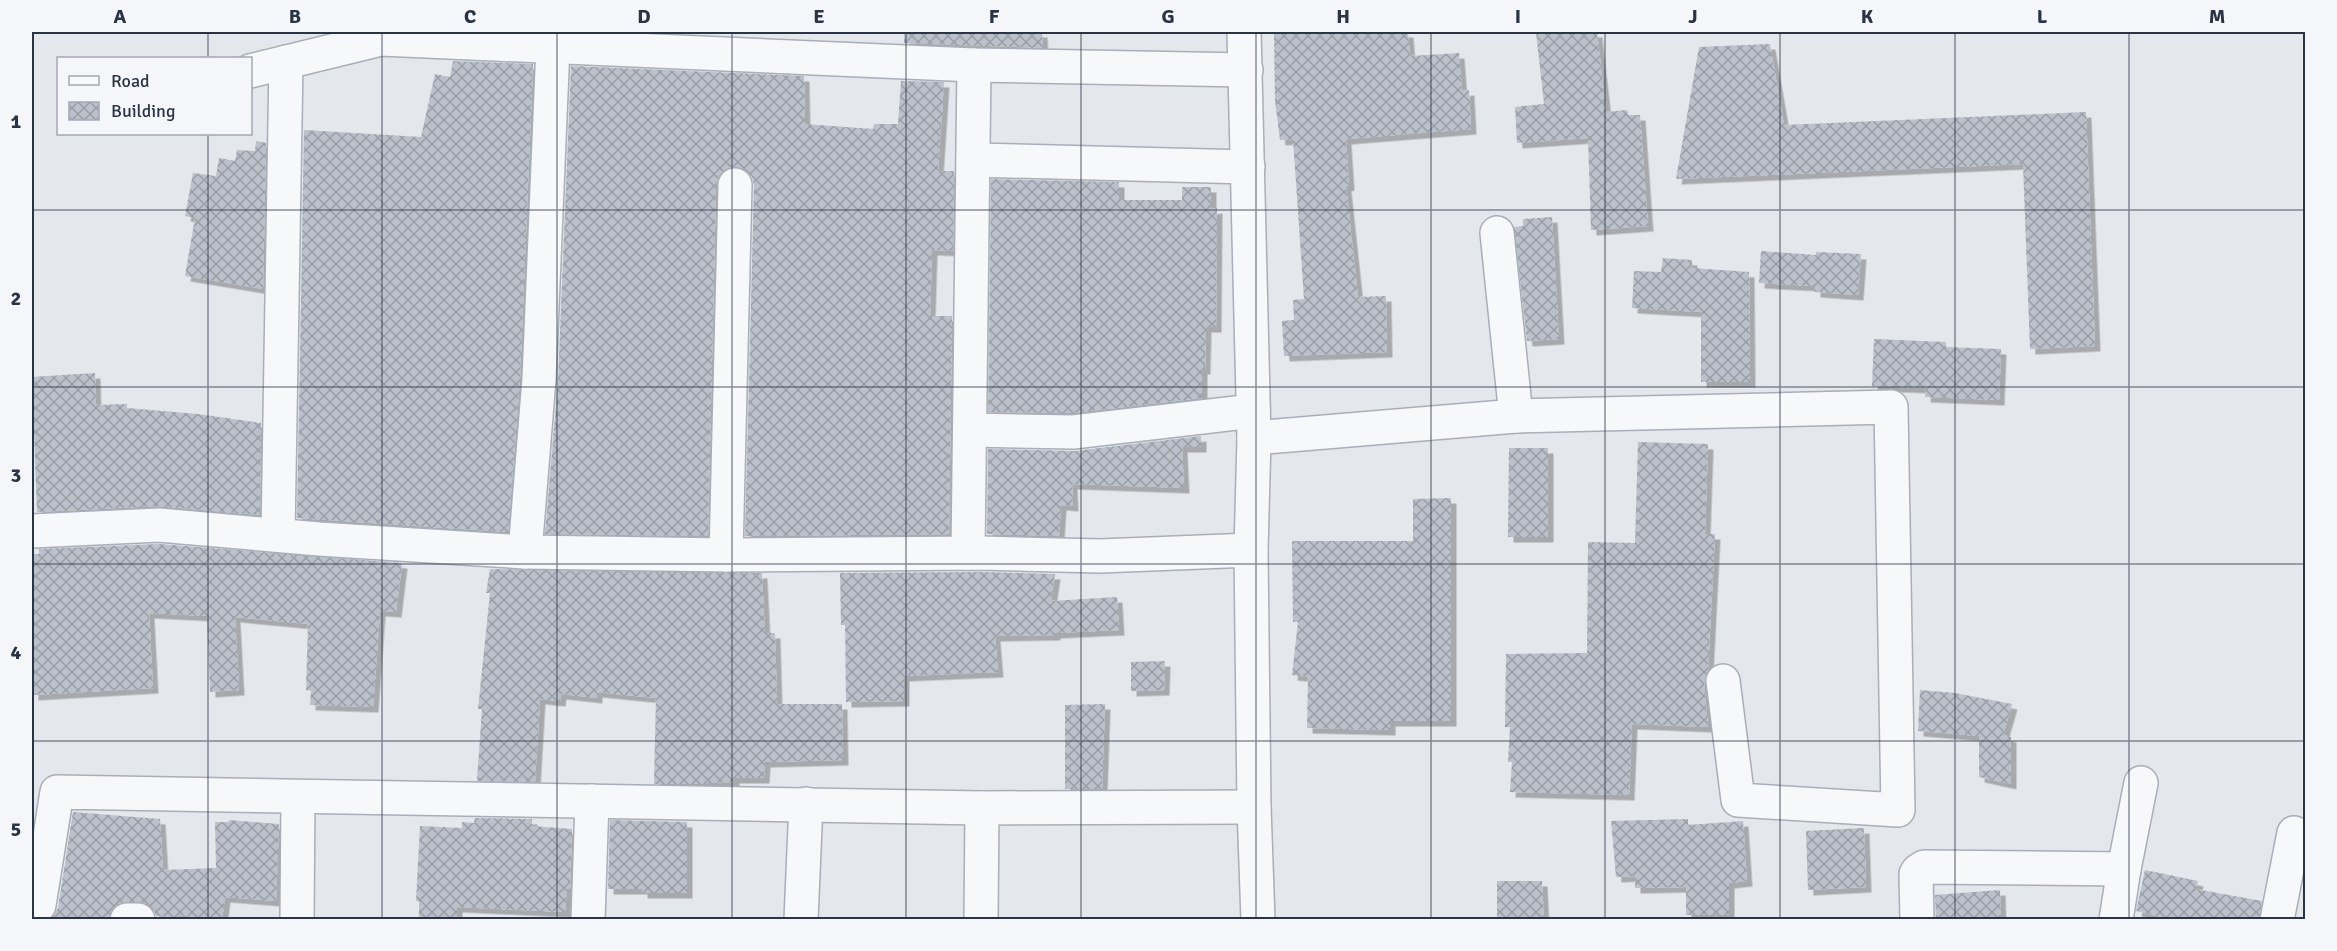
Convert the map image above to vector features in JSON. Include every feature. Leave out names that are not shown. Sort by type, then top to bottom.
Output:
[{"type":"street","points":[[1244,32],[1254,424],[1251,550],[1254,807],[1258,920]]},
{"type":"street","points":[[252,70],[381,39],[500,37],[554,46],[704,42],[974,65],[1246,70]]},
{"type":"street","points":[[525,552],[539,379],[554,46]]},
{"type":"street","points":[[278,535],[286,62]]},
{"type":"street","points":[[968,553],[974,65]]},
{"type":"street","points":[[974,160],[1248,167]]},
{"type":"street","points":[[726,555],[735,185]]},
{"type":"street","points":[[1497,233],[1516,416]]},
{"type":"street","points":[[971,430],[1073,432],[1254,424],[1891,407],[1898,810],[1738,800],[1723,681]]},
{"type":"street","points":[[32,531],[159,525],[525,552],[726,555],[968,553],[1100,556],[1251,550]]},
{"type":"street","points":[[2116,920],[2141,783]]},
{"type":"street","points":[[32,904],[39,905],[57,792],[982,808],[1254,807]]},
{"type":"street","points":[[297,920],[298,796]]},
{"type":"street","points":[[588,920],[592,801]]},
{"type":"street","points":[[801,920],[806,804]]},
{"type":"street","points":[[981,920],[982,808]]},
{"type":"street","points":[[2277,920],[2294,833]]},
{"type":"street","points":[[1917,920],[1917,874],[1924,867],[2124,869]]},
{"type":"street","points":[[128,920],[138,920]]},
{"type":"building","points":[[904,32],[1042,32],[1043,48],[904,43]]},
{"type":"building","points":[[1274,32],[1408,32],[1410,56],[1459,53],[1462,91],[1469,90],[1471,129],[1346,139],[1349,185],[1346,186],[1358,297],[1386,296],[1387,352],[1284,356],[1282,321],[1294,320],[1293,300],[1304,299],[1293,139],[1280,140],[1275,101]]},
{"type":"building","points":[[1536,32],[1597,32],[1606,112],[1627,110],[1628,115],[1640,115],[1648,226],[1591,230],[1588,138],[1517,143],[1515,107],[1544,104]]},
{"type":"building","points":[[1770,44],[1784,125],[2086,112],[2095,346],[2030,349],[2023,164],[1676,179],[1699,47]]},
{"type":"building","points":[[453,61],[533,64],[520,378],[508,532],[297,518],[304,130],[421,137],[435,74],[450,77]]},
{"type":"building","points":[[571,66],[804,76],[805,124],[873,129],[874,124],[898,124],[901,81],[944,82],[938,171],[954,171],[953,251],[932,250],[930,316],[952,316],[949,534],[745,536],[754,185],[752,177],[745,169],[735,166],[719,175],[716,185],[708,536],[545,534],[558,380]]},
{"type":"building","points":[[256,141],[266,143],[263,289],[185,276],[195,218],[185,216],[193,173],[216,176],[219,158],[235,161],[237,150],[255,151]]},
{"type":"building","points":[[991,179],[1119,182],[1119,200],[1182,200],[1182,187],[1211,187],[1211,209],[1217,208],[1216,327],[1206,327],[1202,398],[1072,413],[988,412]]},
{"type":"building","points":[[1552,217],[1559,339],[1527,341],[1514,227],[1523,226],[1523,219]]},
{"type":"building","points":[[1761,251],[1816,255],[1816,252],[1861,254],[1858,295],[1815,292],[1815,286],[1759,283]]},
{"type":"building","points":[[1663,258],[1692,260],[1692,268],[1749,272],[1750,382],[1701,382],[1701,312],[1632,308],[1634,271],[1661,272]]},
{"type":"building","points":[[1874,339],[1946,342],[1946,347],[2001,349],[1999,400],[1925,397],[1926,388],[1872,386]]},
{"type":"building","points":[[95,373],[96,405],[127,404],[127,408],[198,414],[261,423],[260,515],[158,506],[37,512],[32,377]]},
{"type":"building","points":[[1201,436],[1201,447],[1182,447],[1184,488],[1072,484],[1073,506],[1061,505],[1059,536],[987,534],[988,449],[1075,451]]},
{"type":"building","points":[[1638,442],[1708,444],[1705,534],[1715,534],[1708,670],[1704,683],[1708,727],[1632,724],[1629,795],[1510,792],[1512,762],[1508,762],[1510,727],[1505,727],[1506,654],[1587,653],[1588,542],[1635,543]]},
{"type":"building","points":[[1509,448],[1548,448],[1548,537],[1508,537]]},
{"type":"building","points":[[1451,498],[1451,721],[1390,721],[1390,730],[1307,728],[1308,677],[1292,675],[1298,622],[1293,622],[1292,541],[1413,541],[1413,499]]},
{"type":"building","points":[[159,544],[402,563],[396,612],[380,611],[373,707],[310,705],[311,691],[306,690],[308,624],[235,617],[239,690],[210,692],[207,616],[149,613],[153,688],[33,695],[32,554],[39,554],[39,549]]},
{"type":"building","points":[[490,569],[762,573],[765,633],[775,633],[777,704],[842,704],[843,760],[765,762],[764,778],[734,778],[734,782],[654,784],[656,698],[597,692],[597,698],[561,694],[560,701],[540,699],[535,782],[477,781],[482,709],[478,709],[490,593],[486,593]]},
{"type":"building","points":[[840,573],[1055,574],[1051,601],[1117,597],[1119,630],[1055,633],[1055,635],[995,636],[998,672],[904,676],[904,701],[846,702],[845,625],[841,625]]},
{"type":"building","points":[[1165,661],[1164,690],[1131,691],[1131,662]]},
{"type":"building","points":[[1920,690],[1955,693],[2012,704],[2003,735],[2011,737],[2011,784],[1979,777],[1979,736],[1918,731]]},
{"type":"building","points":[[1105,704],[1102,789],[1065,789],[1065,705]]},
{"type":"building","points":[[73,812],[160,819],[163,870],[216,868],[215,822],[229,822],[229,820],[279,824],[276,901],[225,897],[222,920],[179,915],[179,918],[156,916],[148,904],[138,901],[117,904],[111,910],[108,920],[50,920],[58,908]]},
{"type":"building","points":[[475,818],[532,819],[532,826],[572,829],[570,889],[567,889],[565,912],[457,907],[457,920],[419,920],[419,901],[416,901],[420,826],[462,828],[462,822],[474,823]]},
{"type":"building","points":[[1688,819],[1688,825],[1743,821],[1747,881],[1729,883],[1729,915],[1686,915],[1686,887],[1635,888],[1635,876],[1616,877],[1611,821]]},
{"type":"building","points":[[610,820],[687,822],[687,893],[642,893],[642,889],[608,889]]},
{"type":"building","points":[[1864,828],[1866,887],[1808,890],[1806,831]]},
{"type":"building","points":[[2145,870],[2198,881],[2196,889],[2262,901],[2259,920],[2175,920],[2136,911]]},
{"type":"building","points":[[1497,881],[1542,881],[1544,920],[1497,920]]},
{"type":"building","points":[[2000,890],[2001,920],[1936,920],[1935,895]]}]
